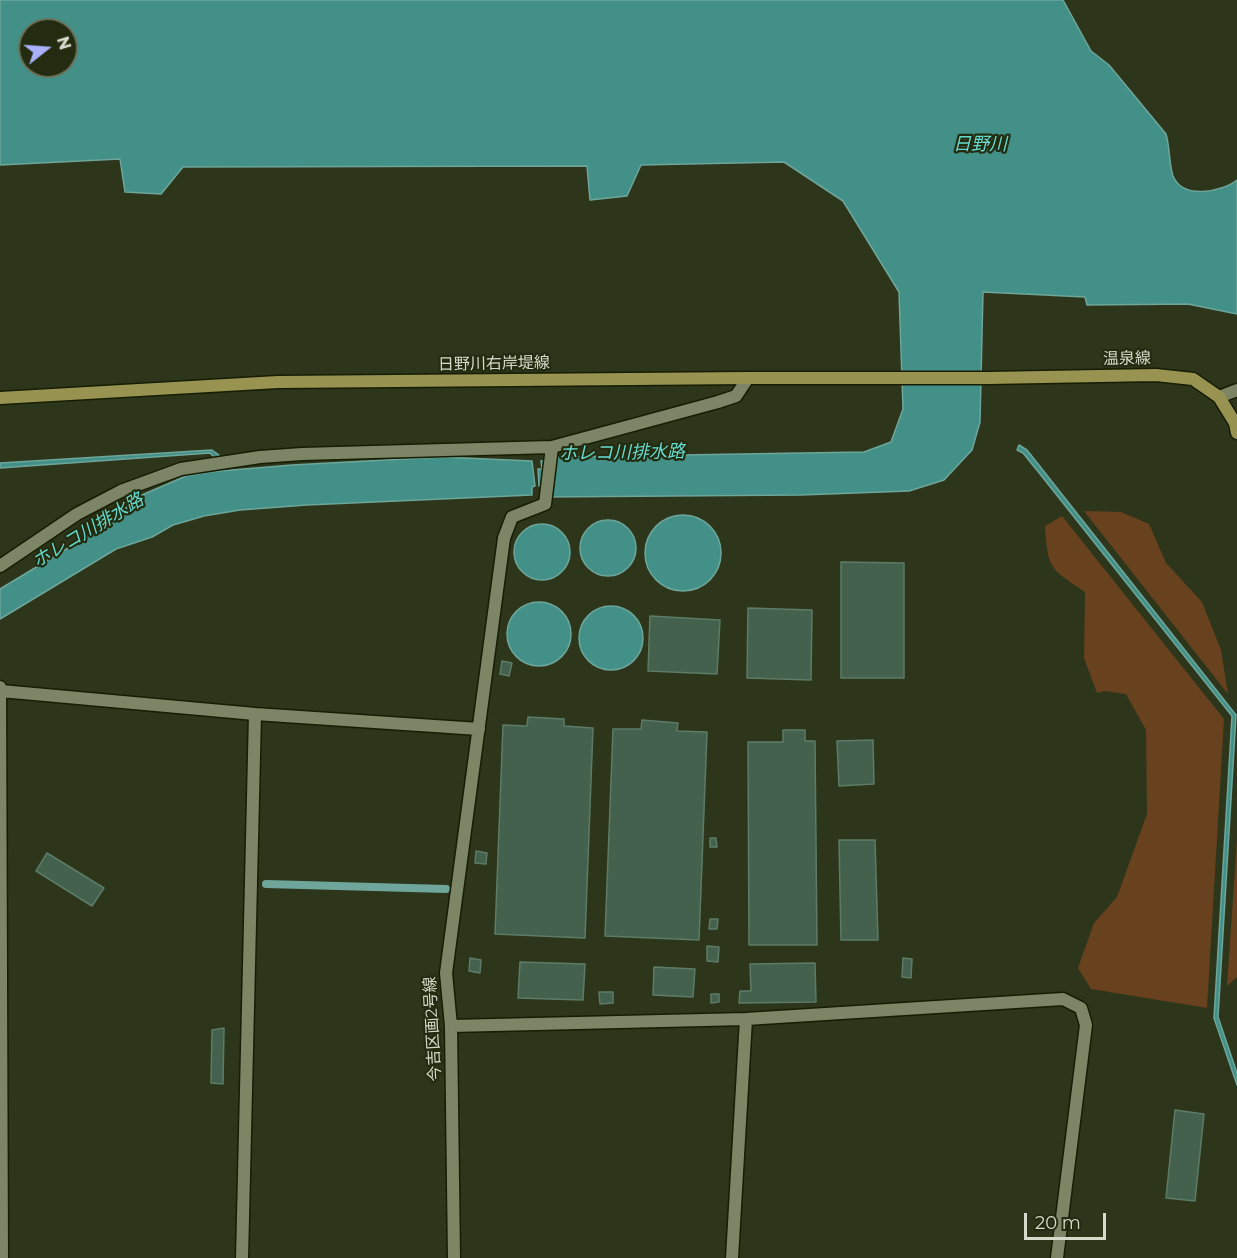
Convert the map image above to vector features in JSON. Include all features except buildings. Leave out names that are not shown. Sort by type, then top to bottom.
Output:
[{"type":"street","name":"温泉線","points":[[988,378],[1156,375],[1192,379],[1219,397],[1235,423],[1237,433]]},
{"type":"street","points":[[0,566],[77,514],[121,491],[181,469],[260,457],[302,454],[552,447],[736,396],[748,378]]},
{"type":"street","name":"日野川右岸堤線","points":[[0,398],[278,382],[988,378]]},
{"type":"street","points":[[1219,397],[1237,390]]},
{"type":"street","name":"今吉区画2号線","points":[[454,1258],[451,1026],[446,973],[504,538],[512,516],[545,504],[552,447]]},
{"type":"street","points":[[2,1258],[1,689],[255,714],[480,729]]},
{"type":"street","points":[[242,1258],[255,714]]},
{"type":"street","points":[[451,1026],[746,1019],[1063,999],[1081,1008],[1086,1025],[1057,1258]]},
{"type":"street","points":[[732,1258],[746,1019]]},
{"type":"shaded area","points":[[1084,511],[1121,512],[1149,524],[1166,563],[1202,602],[1221,650],[1228,694]]},
{"type":"shaded area","points":[[1062,516],[1224,719],[1207,1008],[1091,989],[1078,968],[1094,923],[1117,897],[1147,814],[1146,730],[1126,694],[1104,691],[1097,693],[1084,658],[1085,592],[1058,572],[1048,552],[1045,526]]},
{"type":"shaded area","points":[[1237,839],[1237,977],[1227,986]]},
{"type":"water","name":"日野川","points":[[0,0],[1063,0],[1091,51],[1109,65],[1166,134],[1172,172],[1178,184],[1203,192],[1222,188],[1237,180],[1237,314],[1188,304],[1087,305],[1085,297],[983,292],[980,422],[972,450],[944,480],[909,491],[801,495],[542,497],[538,469],[542,469],[541,461],[558,457],[864,452],[891,442],[903,409],[899,292],[843,201],[784,162],[641,165],[627,196],[590,200],[587,166],[183,167],[161,194],[125,192],[120,159],[0,165]]},
{"type":"water","points":[[1019,445],[1027,450],[1236,715],[1218,1017],[1237,1073],[1237,1085],[1214,1018],[1232,716],[1040,474],[1023,453],[1017,450]]},
{"type":"water","points":[[212,450],[219,455],[215,458],[210,453],[0,468],[0,463]]},
{"type":"water","points":[[442,457],[532,461],[535,486],[532,487],[532,495],[307,505],[240,510],[204,516],[173,525],[152,537],[116,549],[0,619],[0,589],[98,530],[142,495],[186,476],[292,465]]},
{"type":"water","points":[[683,515],[697,518],[710,526],[718,539],[721,553],[718,567],[710,580],[697,588],[683,591],[669,588],[656,580],[648,567],[645,553],[648,539],[656,526],[669,518]]},
{"type":"water","points":[[608,520],[619,522],[628,528],[634,537],[636,548],[634,559],[628,568],[619,574],[608,576],[597,574],[588,568],[582,559],[580,548],[582,537],[588,528],[597,522]]},
{"type":"water","points":[[542,524],[553,526],[562,532],[568,541],[570,552],[568,563],[562,572],[553,578],[542,580],[531,578],[522,572],[516,563],[514,552],[516,541],[522,532],[531,526]]},
{"type":"water","points":[[539,602],[557,608],[565,616],[571,634],[565,652],[557,660],[539,666],[521,660],[513,652],[507,634],[513,616],[521,608]]},
{"type":"water","points":[[611,606],[629,612],[637,620],[643,638],[637,656],[629,664],[611,670],[593,664],[585,656],[579,638],[585,620],[593,612]]},
{"type":"waterway","points":[[266,884],[446,889]]},
{"type":"water label","name":"ホレコ川排水路","points":[[622,453]]},
{"type":"water label","name":"ホレコ川排水路","points":[[88,531]]}]
